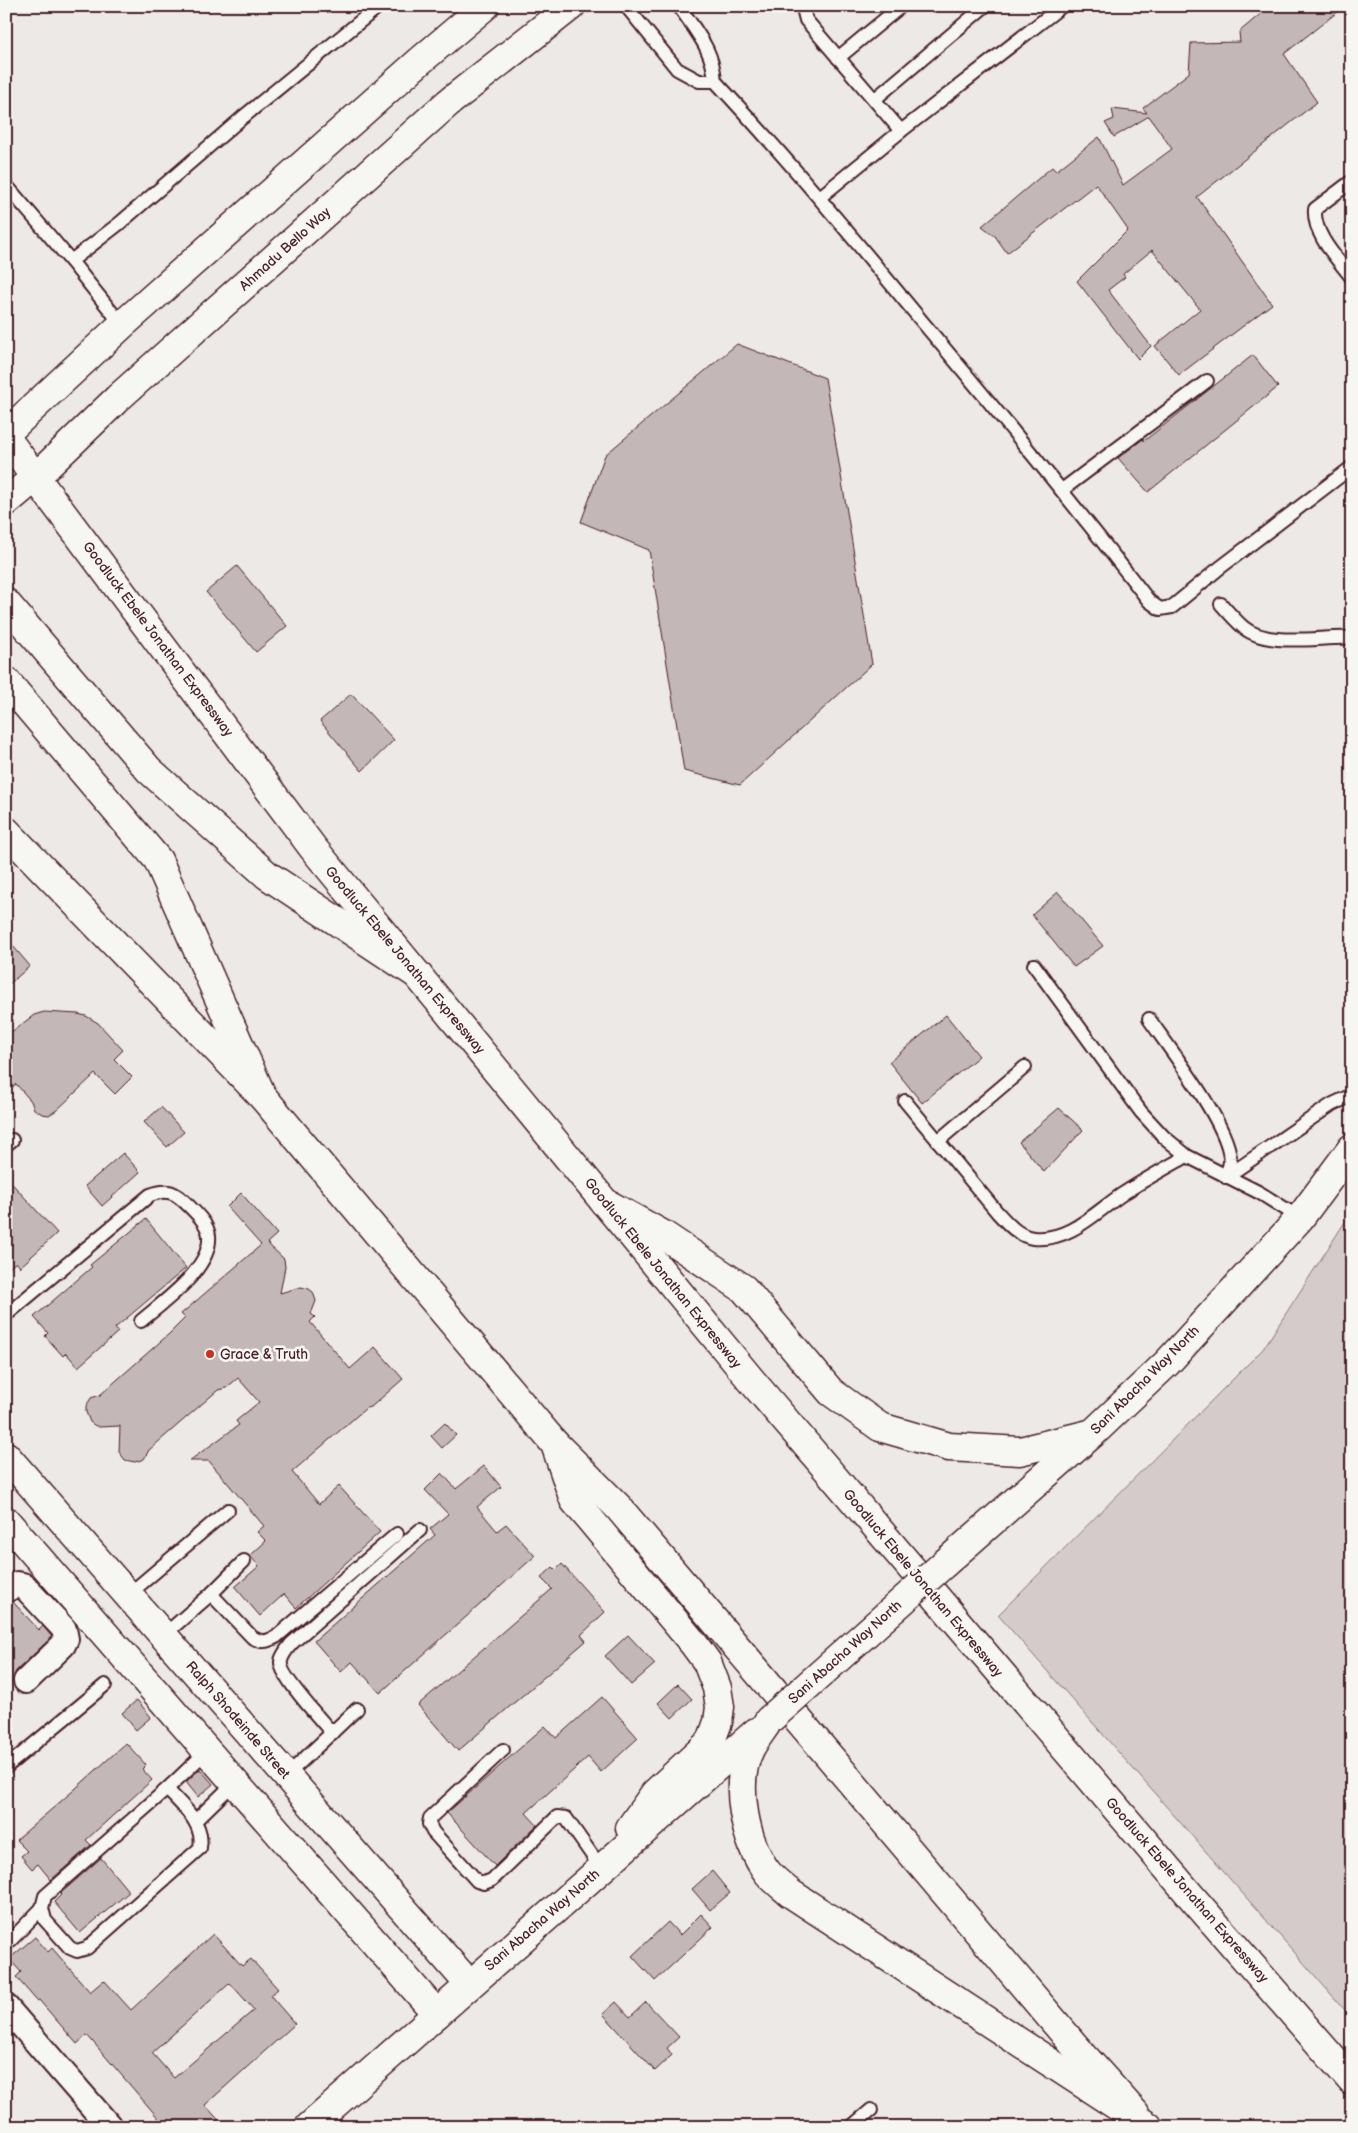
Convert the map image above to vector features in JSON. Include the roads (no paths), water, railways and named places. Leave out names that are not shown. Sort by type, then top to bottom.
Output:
[{"type":"main road","points":[[6,433],[122,325],[420,61],[486,6]]},
{"type":"main road","name":"Ahmadu Bello Way","points":[[21,490],[118,398],[448,103],[571,6]]},
{"type":"main road","name":"Goodluck Ebele Jonathan Expressway","points":[[6,438],[21,490],[313,848],[752,1380],[983,1653],[1352,2081]]},
{"type":"main road","points":[[6,603],[149,770],[267,875],[418,975]]},
{"type":"main road","points":[[6,681],[158,860],[262,1096]]},
{"type":"main road","points":[[6,830],[262,1096],[555,1444],[618,1506],[1068,2037],[1148,2127]]},
{"type":"main road","name":"Sani Abacha Way North","points":[[309,2127],[1093,1433],[1167,1363],[1300,1218],[1352,1148]]},
{"type":"main road","points":[[604,1202],[662,1234],[744,1289],[831,1392],[880,1426],[949,1447],[1020,1451],[1093,1433]]},
{"type":"main road","points":[[555,1444],[574,1500],[707,1662],[717,1688],[720,1707],[718,1722],[711,1741],[655,1793],[601,1868]]},
{"type":"main road","name":"Ralph Shodeinde Street","points":[[6,1456],[469,1984]]},
{"type":"main road","points":[[6,1522],[437,2014]]},
{"type":"main road","points":[[769,1720],[749,1750],[742,1780],[745,1820],[754,1850],[768,1873],[790,1894],[1148,2127]]},
{"type":"street","points":[[6,1590],[17,1584],[23,1585],[64,1629],[66,1639],[63,1645],[26,1681]]},
{"type":"street","points":[[6,2007],[110,2127]]},
{"type":"lane","points":[[71,261],[120,223],[242,118],[379,6]]},
{"type":"lane","points":[[626,6],[677,69],[698,81],[715,81]]},
{"type":"lane","points":[[679,6],[704,40],[714,65],[715,81],[820,198],[1062,490],[1149,601],[1160,609],[1172,607],[1217,570],[1352,467]]},
{"type":"lane","points":[[807,6],[804,12],[806,20],[901,131]]},
{"type":"lane","points":[[838,58],[901,6]]},
{"type":"lane","points":[[875,99],[985,6]]},
{"type":"lane","points":[[820,198],[901,131],[1062,6]]},
{"type":"lane","points":[[1352,181],[1315,209],[1314,219],[1317,230],[1347,261],[1352,278]]},
{"type":"lane","points":[[6,185],[71,261],[122,325]]},
{"type":"lane","points":[[1062,490],[1207,381]]},
{"type":"lane","points":[[1222,604],[1244,628],[1260,636],[1294,639],[1352,638]]},
{"type":"lane","points":[[1034,965],[1141,1112],[1164,1137],[1187,1156],[1260,1193],[1300,1218]]},
{"type":"lane","points":[[1149,1019],[1194,1083],[1226,1141],[1231,1160],[1226,1177]]},
{"type":"lane","points":[[938,1141],[1025,1067]]},
{"type":"lane","points":[[1226,1177],[1331,1105],[1352,1094]]},
{"type":"lane","points":[[905,1101],[1011,1227],[1022,1235],[1032,1238],[1047,1238],[1061,1235],[1082,1224],[1154,1174],[1187,1156]]},
{"type":"lane","points":[[6,1315],[150,1195],[162,1190],[169,1191],[187,1204],[202,1220],[209,1234],[209,1246],[194,1274],[141,1321]]},
{"type":"lane","points":[[128,1595],[228,1510]]},
{"type":"lane","points":[[332,1733],[283,1674],[281,1661],[291,1644],[420,1530]]},
{"type":"lane","points":[[211,1594],[252,1638],[260,1642],[267,1642],[276,1637],[397,1534]]},
{"type":"lane","points":[[164,1635],[211,1594],[244,1561]]},
{"type":"lane","points":[[6,1767],[105,1685]]},
{"type":"lane","points":[[286,1775],[357,1710]]},
{"type":"lane","points":[[503,1750],[430,1818],[429,1824],[433,1832],[477,1880],[484,1883],[492,1880],[557,1817],[566,1818],[601,1868]]},
{"type":"lane","points":[[167,1788],[198,1825],[202,1838],[200,1848],[87,1948],[77,1950],[70,1948],[45,1920],[42,1908],[45,1896],[208,1751]]},
{"type":"lane","points":[[195,1821],[235,1782]]},
{"type":"lane","points":[[6,1945],[42,1908]]},
{"type":"lane","points":[[851,2127],[872,2110]]},
{"type":"place","name":"Grace & Truth","points":[[210,1354]]}]
